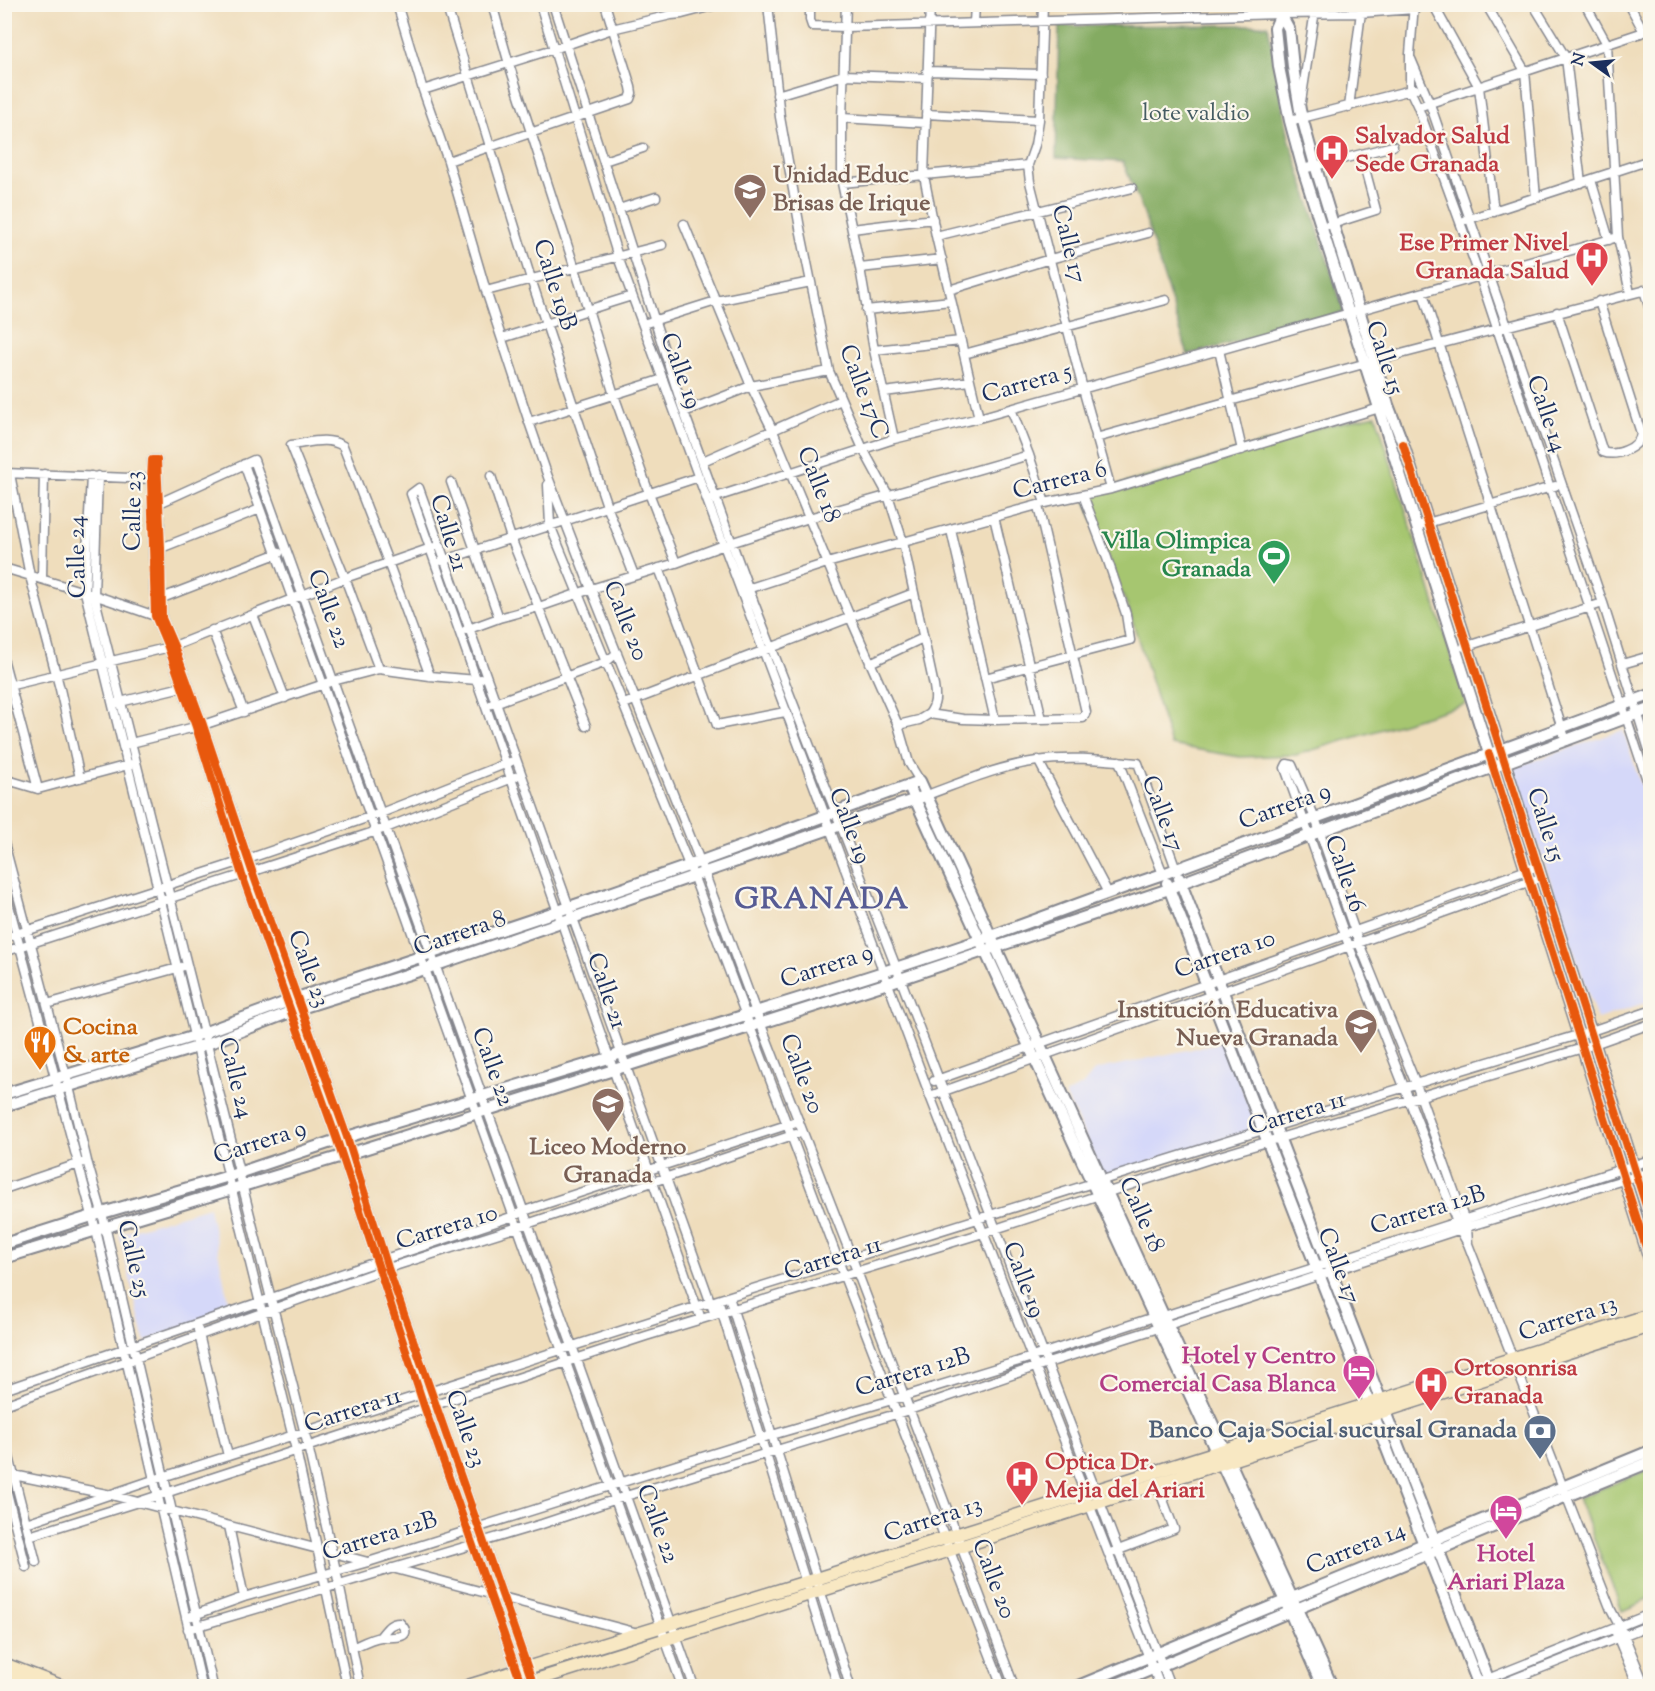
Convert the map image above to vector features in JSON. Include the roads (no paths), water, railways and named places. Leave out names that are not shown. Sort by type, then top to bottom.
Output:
[{"type":"main road","name":"Carrera 13","points":[[1515,1364],[1650,1315]]},
{"type":"main road","name":"Carrera 13","points":[[468,1686],[666,1625],[813,1586],[1515,1364],[1650,1326]]},
{"type":"main road","name":"Carrera 13","points":[[1092,1498],[1157,1484],[1223,1457]]},
{"type":"main road","name":"Carrera 13","points":[[525,1685],[671,1638],[813,1586]]},
{"type":"main road","points":[[4,1664],[61,1686]]},
{"type":"main road","points":[[4,1675],[34,1686]]},
{"type":"street","name":"Calle 20","points":[[397,4],[423,90],[448,161],[486,291],[548,477],[702,866],[787,1126],[844,1276],[897,1413],[1014,1686]]},
{"type":"street","name":"Calle 19B","points":[[446,4],[531,279],[607,506],[634,575]]},
{"type":"street","points":[[492,4],[614,395],[676,563]]},
{"type":"street","name":"Calle 19","points":[[540,4],[618,257],[699,477],[711,499]]},
{"type":"street","name":"Calle 19","points":[[554,4],[684,412],[702,461],[711,499],[767,648],[786,715],[831,815],[840,825],[1066,1414],[1108,1553],[1123,1592],[1158,1667],[1170,1686]]},
{"type":"street","points":[[448,161],[630,99],[632,93],[605,4]]},
{"type":"street","points":[[667,4],[671,15]]},
{"type":"street","points":[[423,90],[612,29],[720,4]]},
{"type":"street","name":"Calle 17C","points":[[768,4],[777,95],[829,371],[864,449],[888,495],[903,542],[936,699],[929,714]]},
{"type":"street","points":[[810,4],[812,26],[846,27],[1043,21],[1281,9],[1414,7],[1426,4]]},
{"type":"street","points":[[846,4],[842,183],[874,350],[894,439]]},
{"type":"street","points":[[930,4],[924,176],[979,418]]},
{"type":"street","points":[[974,23],[975,4]]},
{"type":"street","name":"Calle 17","points":[[1043,4],[1039,120],[1035,145],[1028,165],[1037,211],[1066,326],[1111,489]]},
{"type":"street","points":[[1433,4],[1479,87],[1494,212]]},
{"type":"street","points":[[1486,4],[1525,71],[1536,198]]},
{"type":"street","points":[[1533,4],[1566,58],[1581,183]]},
{"type":"street","points":[[1585,4],[1607,44],[1614,173],[1613,239]]},
{"type":"street","points":[[1418,107],[1647,31],[1629,4]]},
{"type":"street","name":"Calle 14","points":[[1414,7],[1410,90],[1464,221],[1490,274],[1603,603],[1622,664],[1628,703]]},
{"type":"street","name":"Calle 15","points":[[1281,9],[1288,29],[1301,114],[1315,165],[1326,226]]},
{"type":"street","name":"Calle 15","points":[[1281,9],[1275,28],[1280,67],[1290,121],[1303,169],[1326,226],[1383,407],[1417,526],[1650,1260]]},
{"type":"street","points":[[1301,114],[1315,9]]},
{"type":"street","points":[[1349,106],[1362,9]]},
{"type":"street","name":"Calle 14","points":[[1410,54],[1430,104],[1496,328],[1590,607],[1628,703],[1650,789]]},
{"type":"street","points":[[777,95],[844,75],[1041,74]]},
{"type":"street","points":[[1290,121],[1301,114],[1349,106],[1422,87]]},
{"type":"street","points":[[842,118],[1039,120]]},
{"type":"street","points":[[1303,169],[1393,146]]},
{"type":"street","points":[[604,161],[643,148]]},
{"type":"street","points":[[1326,226],[1376,210],[1361,154]]},
{"type":"street","points":[[1464,221],[1650,160]]},
{"type":"street","points":[[842,183],[1028,165]]},
{"type":"street","points":[[1591,180],[1630,293]]},
{"type":"street","points":[[936,236],[1132,188]]},
{"type":"street","points":[[619,209],[656,197]]},
{"type":"street","points":[[852,229],[933,219]]},
{"type":"street","name":"Calle 18","points":[[684,224],[898,725],[909,763],[927,795],[986,938],[985,951],[1029,1047],[1040,1057],[1293,1611],[1332,1686]]},
{"type":"street","points":[[949,290],[1050,259],[1148,233]]},
{"type":"street","name":"Carrera 5","points":[[711,499],[894,439],[979,418],[1613,239]]},
{"type":"street","points":[[486,291],[662,245]]},
{"type":"street","points":[[860,268],[942,259]]},
{"type":"street","points":[[643,324],[716,302],[811,282]]},
{"type":"street","points":[[1096,438],[1369,362],[1647,289],[1650,310]]},
{"type":"street","points":[[1423,293],[1566,741]]},
{"type":"street","points":[[502,338],[632,296]]},
{"type":"street","points":[[964,354],[1166,300]]},
{"type":"street","points":[[866,310],[951,301]]},
{"type":"street","points":[[1557,312],[1603,452],[1607,454],[1617,452],[1634,446],[1641,437],[1641,433],[1599,301]]},
{"type":"street","points":[[874,350],[961,341]]},
{"type":"street","points":[[1219,350],[1242,450]]},
{"type":"street","points":[[684,412],[752,387],[829,371]]},
{"type":"street","points":[[528,422],[663,379]]},
{"type":"street","points":[[884,392],[970,381]]},
{"type":"street","points":[[702,461],[841,400]]},
{"type":"street","name":"Calle 15","points":[[1383,407],[1403,444],[1650,1218]]},
{"type":"street","name":"Carrera 6","points":[[745,590],[827,562],[994,517],[1111,489],[1383,407]]},
{"type":"street","points":[[898,725],[919,720],[929,714],[963,719],[995,720],[1083,718],[1086,712],[1072,655],[1042,505],[1029,455],[1011,409]]},
{"type":"street","points":[[379,669],[291,445],[326,440],[335,441],[343,446],[430,676]]},
{"type":"street","name":"Carrera 6","points":[[460,632],[809,518],[1029,455]]},
{"type":"street","name":"Calle 22","points":[[426,955],[370,816],[244,464],[254,460],[381,813],[430,967],[482,1111],[514,1216],[610,1486],[671,1638],[694,1686]]},
{"type":"street","points":[[155,504],[244,464]]},
{"type":"street","points":[[80,778],[7,473],[95,476]]},
{"type":"street","points":[[42,579],[44,474]]},
{"type":"street","name":"Calle 23","points":[[95,476],[154,479],[158,617],[199,726],[243,860],[252,871],[294,1005]]},
{"type":"street","name":"Calle 24","points":[[95,476],[85,592],[107,662]]},
{"type":"street","name":"Calle 24","points":[[95,476],[94,595],[107,662],[163,886],[178,968],[201,1040]]},
{"type":"street","points":[[491,476],[511,538],[586,726]]},
{"type":"street","name":"Calle 20","points":[[548,477],[550,525],[691,871],[753,1019],[799,1120],[909,1410],[1002,1686]]},
{"type":"street","points":[[440,561],[699,477]]},
{"type":"street","points":[[451,482],[499,618]]},
{"type":"street","points":[[1417,526],[1561,484]]},
{"type":"street","name":"Calle 21","points":[[435,547],[411,494],[419,488],[440,561],[487,677],[666,1177],[719,1314],[766,1454],[849,1686]]},
{"type":"street","points":[[985,678],[1130,640],[1126,614],[1083,495]]},
{"type":"street","points":[[157,550],[260,510]]},
{"type":"street","points":[[994,517],[1042,719]]},
{"type":"street","points":[[951,530],[995,720]]},
{"type":"street","points":[[8,687],[171,647],[292,598],[435,547]]},
{"type":"street","points":[[158,600],[286,550]]},
{"type":"street","name":"Calle 21","points":[[440,561],[460,632],[701,1319]]},
{"type":"street","points":[[4,567],[158,617]]},
{"type":"street","points":[[659,568],[717,725],[786,715]]},
{"type":"street","points":[[624,704],[914,593]]},
{"type":"street","points":[[1456,650],[1603,603]]},
{"type":"street","points":[[253,615],[285,698]]},
{"type":"street","points":[[212,630],[244,712]]},
{"type":"street","points":[[870,663],[924,638]]},
{"type":"street","name":"Calle 23","points":[[171,647],[182,687],[199,726]]},
{"type":"street","name":"Calle 19","points":[[767,648],[790,693],[806,733],[831,815],[829,828],[930,1096],[1056,1419],[1118,1550],[1153,1656]]},
{"type":"street","points":[[486,705],[496,704],[606,662],[617,653]]},
{"type":"street","points":[[1622,664],[1650,656]]},
{"type":"street","points":[[4,662],[8,687],[38,789]]},
{"type":"street","points":[[127,744],[199,726],[333,681],[379,669],[477,680],[487,677]]},
{"type":"street","points":[[117,703],[182,687]]},
{"type":"street","points":[[780,696],[790,693]]},
{"type":"street","name":"Carrera 9","points":[[4,1244],[477,1097],[611,1064],[626,1065],[883,971],[986,938],[1650,695]]},
{"type":"street","name":"Carrera 9","points":[[4,1258],[482,1111],[611,1064],[621,1053],[888,983],[997,947],[1169,889],[1650,709]]},
{"type":"street","name":"Calle 14","points":[[1632,716],[1650,753]]},
{"type":"street","points":[[927,795],[1002,768],[1038,760],[1083,758],[1119,761]]},
{"type":"street","points":[[4,938],[381,813],[516,760]]},
{"type":"street","points":[[1038,760],[1108,893]]},
{"type":"street","name":"Calle 17","points":[[1377,1408],[1329,1267],[1181,883],[1138,763],[1119,761],[1318,1272],[1377,1408],[1484,1685]]},
{"type":"street","name":"Calle 18","points":[[909,763],[909,786],[986,938],[997,947],[1040,1043],[1040,1057]]},
{"type":"street","points":[[4,779],[38,789],[132,764]]},
{"type":"street","name":"Calle 16","points":[[1310,820],[1285,768],[1287,764],[1292,765],[1315,833],[1416,1084],[1468,1244],[1616,1627],[1646,1686]]},
{"type":"street","points":[[4,952],[386,828],[521,774]]},
{"type":"street","name":"Carrera 8","points":[[4,1106],[62,1083],[201,1040],[426,955],[559,916],[691,871],[920,781]]},
{"type":"street","name":"Carrera 8","points":[[702,866],[840,825],[927,795]]},
{"type":"street","name":"Calle 16","points":[[1315,833],[1349,946],[1403,1088],[1462,1225]]},
{"type":"street","name":"Calle 25","points":[[4,843],[47,1004],[62,1083]]},
{"type":"street","name":"Calle 23","points":[[243,860],[242,875],[294,1005],[347,1154],[381,1260],[424,1409],[489,1595],[522,1670]]},
{"type":"street","name":"Carrera 10","points":[[926,1083],[1345,935],[1540,872]]},
{"type":"street","name":"Carrera 10","points":[[930,1096],[1359,943],[1528,876]]},
{"type":"street","name":"Calle 25","points":[[4,887],[62,1083],[134,1346],[213,1686]]},
{"type":"street","name":"Calle 24","points":[[166,900],[187,965],[201,1040],[237,1187],[260,1302],[293,1436],[348,1686]]},
{"type":"street","name":"Carrera 8","points":[[294,1005],[430,967],[559,916]]},
{"type":"street","points":[[47,1004],[187,965]]},
{"type":"street","name":"Carrera 11","points":[[26,1523],[696,1306],[1263,1130],[1579,1035],[1650,1011]]},
{"type":"street","name":"Carrera 11","points":[[29,1536],[701,1319],[983,1233],[1216,1157],[1583,1048],[1650,1024]]},
{"type":"street","points":[[982,1064],[985,1077]]},
{"type":"street","name":"Carrera 8","points":[[4,1094],[62,1083]]},
{"type":"street","name":"Calle 22","points":[[482,1111],[524,1211],[577,1359],[626,1496],[666,1625]]},
{"type":"street","name":"Carrera 10","points":[[4,1390],[524,1211],[787,1126],[799,1120]]},
{"type":"street","name":"Carrera 10","points":[[4,1405],[384,1270],[802,1132]]},
{"type":"street","points":[[1212,1146],[1216,1157]]},
{"type":"street","name":"Carrera 12B","points":[[188,1629],[542,1524],[777,1449],[909,1410],[1161,1322],[1462,1225],[1650,1160]]},
{"type":"street","points":[[4,1189],[83,1163]]},
{"type":"street","name":"Carrera 12B","points":[[1462,1225],[1650,1172]]},
{"type":"street","name":"Calle 24","points":[[237,1187],[271,1298],[308,1446],[360,1686]]},
{"type":"street","name":"Calle 25","points":[[101,1228],[124,1349],[202,1686]]},
{"type":"street","name":"Calle 23","points":[[384,1270],[431,1391],[503,1597],[525,1685]]},
{"type":"street","points":[[754,1289],[759,1302]]},
{"type":"street","name":"Calle 21","points":[[729,1297],[777,1449],[838,1686]]},
{"type":"street","points":[[1018,1323],[1029,1318]]},
{"type":"street","name":"Carrera 12B","points":[[186,1618],[244,1597],[467,1532],[772,1435],[1042,1353],[1161,1322]]},
{"type":"street","points":[[196,1324],[228,1456]]},
{"type":"street","points":[[65,1369],[70,1382]]},
{"type":"street","points":[[1056,1419],[1066,1414]]},
{"type":"street","points":[[4,1437],[36,1562]]},
{"type":"street","name":"Carrera 14","points":[[1112,1686],[1293,1611],[1431,1547],[1565,1491],[1650,1451]]},
{"type":"street","name":"Carrera 14","points":[[1565,1491],[1650,1462]]},
{"type":"street","points":[[4,1473],[171,1510],[640,1633]]},
{"type":"street","points":[[4,1481],[26,1567]]},
{"type":"street","points":[[1108,1553],[1174,1529],[1157,1484]]},
{"type":"street","points":[[537,1509],[542,1524]]},
{"type":"street","points":[[229,1526],[244,1597]]},
{"type":"street","name":"Carrera 14","points":[[1078,1686],[1288,1600],[1431,1547]]},
{"type":"street","points":[[1123,1592],[1132,1589]]},
{"type":"street","points":[[1264,1610],[1269,1621]]},
{"type":"street","name":"Calle 18","points":[[1293,1611],[1322,1686]]},
{"type":"street","points":[[1484,1685],[1650,1614]]},
{"type":"street","points":[[1484,1685],[1650,1625]]},
{"type":"street","points":[[1211,1632],[1216,1643]]},
{"type":"street","name":"Calle 16","points":[[1621,1636],[1638,1686]]},
{"type":"street","points":[[352,1648],[380,1637]]},
{"type":"street","name":"Calle 22","points":[[671,1638],[682,1686]]},
{"type":"street","name":"Calle 19","points":[[1158,1667],[1160,1686]]},
{"type":"place","name":"Salvador Salud Sede Granada","points":[[1332,180]]},
{"type":"place","name":"Unidad Educ Brisas de Irique","points":[[750,219]]},
{"type":"place","name":"Ese Primer Nivel Granada Salud","points":[[1592,287]]},
{"type":"place","name":"Villa Olimpica Granada","points":[[1274,585]]},
{"type":"place","name":"Institución Educativa Nueva Granada","points":[[1361,1054]]},
{"type":"place","name":"Cocina & arte","points":[[40,1071]]},
{"type":"place","name":"Liceo Moderno Granada","points":[[608,1133]]},
{"type":"place","name":"Hotel y Centro Comercial Casa Blanca","points":[[1359,1400]]},
{"type":"place","name":"Ortosonrisa Granada","points":[[1431,1412]]},
{"type":"place","name":"Banco Caja Social sucursal Granada","points":[[1540,1460]]},
{"type":"place","name":"Optica Dr. Mejia del Ariari","points":[[1022,1506]]},
{"type":"place","name":"Hotel Ariari Plaza","points":[[1506,1540]]},
{"type":"district","name":"GRANADA","points":[[822,900]]},
{"type":"park label","name":"lote valdio","points":[[1196,114]]}]
